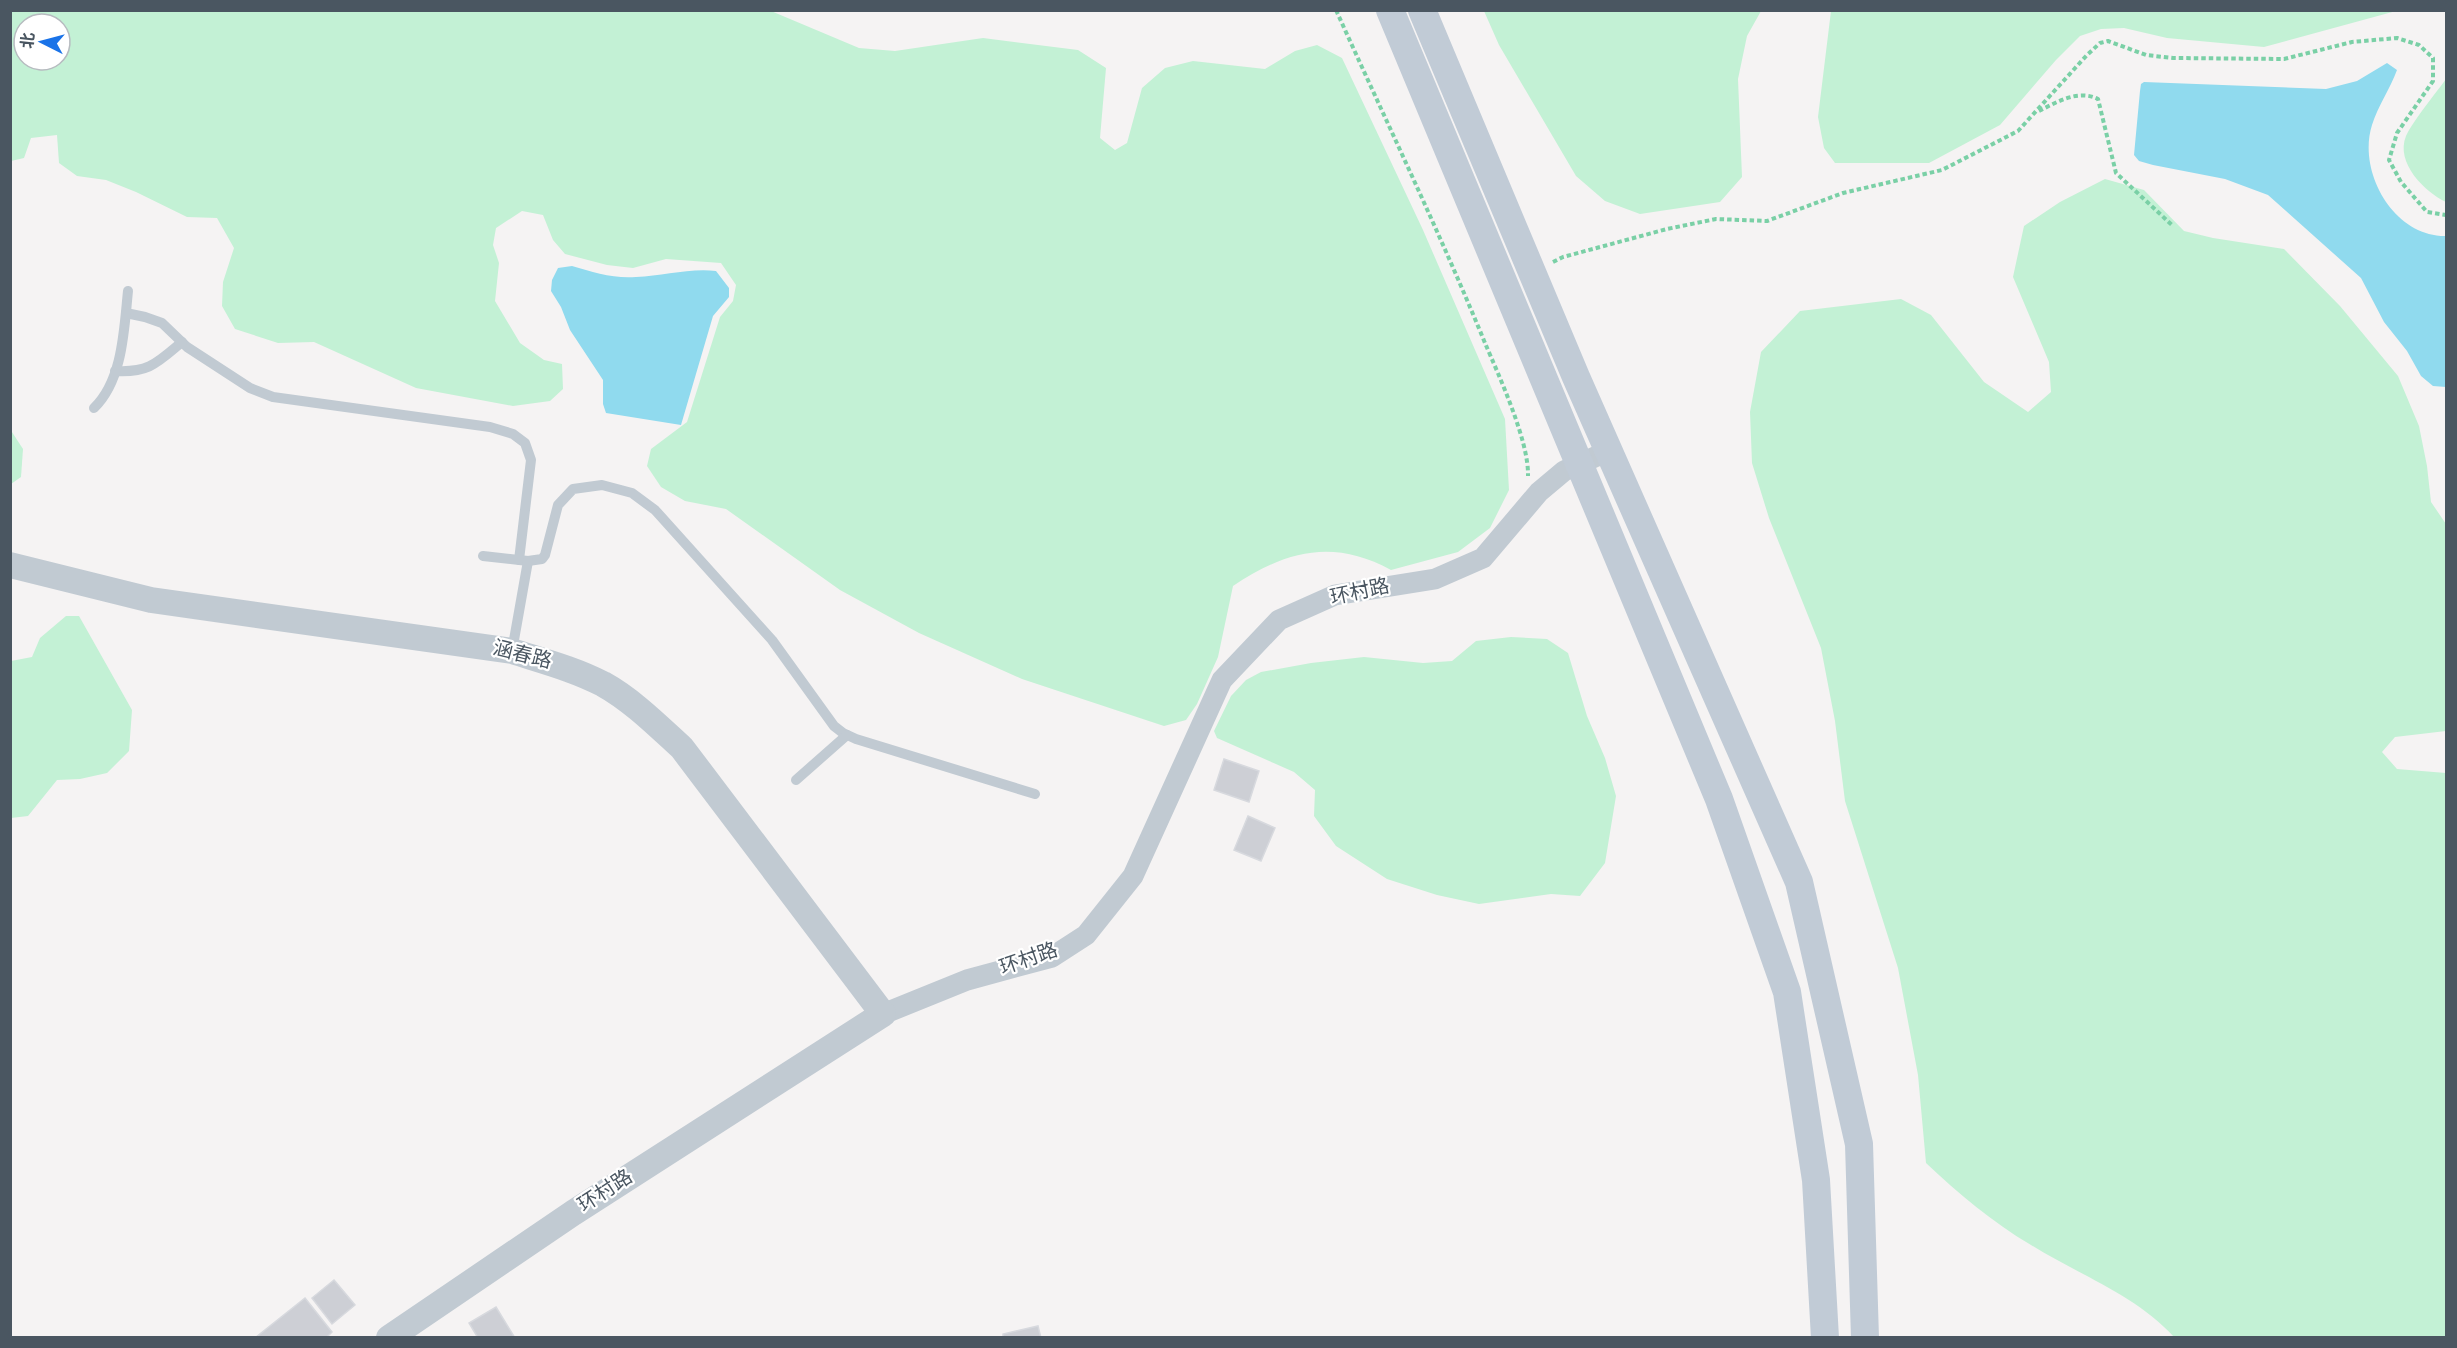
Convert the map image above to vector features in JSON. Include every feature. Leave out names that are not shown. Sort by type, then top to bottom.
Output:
[{"type":"main road","points":[[1390,10],[1719,799],[1787,992],[1816,1180],[1825,1338]]},
{"type":"main road","points":[[1422,10],[1608,451],[1799,882],[1859,1144],[1865,1338]]},
{"type":"street","name":"环村路","points":[[389,1338],[573,1213],[883,1014],[967,980],[1052,957],[1086,935],[1133,876],[1222,680],[1279,620],[1335,595],[1435,579],[1483,558],[1539,492],[1564,471],[1608,451]]},
{"type":"street","name":"涵春路","points":[[10,566],[151,600],[512,651],[563,667],[604,685],[647,716],[682,748],[883,1014]]},
{"type":"lane","points":[[94,408],[111,386],[126,313],[128,291]]},
{"type":"lane","points":[[126,313],[162,324],[182,342],[250,388],[273,397],[490,427],[513,434],[525,443],[531,460],[523,560],[512,651]]},
{"type":"lane","points":[[115,370],[136,372],[147,369],[182,342]]},
{"type":"lane","points":[[483,555],[523,560],[542,559],[558,505],[573,489],[602,484],[632,493],[655,510],[772,640],[834,726],[847,735],[1035,794]]},
{"type":"lane","points":[[795,780],[847,735]]},
{"type":"path","points":[[1336,10],[1455,270],[1507,394],[1528,464],[1528,480]]},
{"type":"path","points":[[1532,272],[1563,257],[1667,229],[1716,219],[1767,221],[1843,193],[1942,170],[2018,131],[2087,55],[2100,44],[2108,41],[2146,55],[2173,58],[2284,59],[2352,42],[2397,38],[2419,45],[2433,58],[2433,81],[2397,133],[2389,160],[2401,182],[2427,212],[2446,215]]},
{"type":"path","points":[[2035,112],[2074,96],[2090,94],[2098,99],[2116,173],[2173,226]]},
{"type":"green space","points":[[11,10],[771,11],[859,48],[895,51],[983,38],[1078,50],[1106,68],[1100,138],[1115,150],[1127,143],[1142,88],[1165,68],[1193,61],[1265,69],[1295,51],[1317,45],[1342,58],[1423,230],[1505,419],[1509,490],[1490,528],[1458,552],[1391,570],[1370,560],[1349,554],[1310,553],[1271,564],[1233,586],[1218,657],[1197,704],[1186,720],[1164,726],[1022,679],[919,633],[840,590],[726,509],[685,501],[661,487],[647,466],[651,449],[687,422],[720,317],[733,301],[736,285],[721,263],[666,259],[633,268],[607,265],[565,254],[553,240],[543,215],[522,211],[496,228],[493,245],[499,263],[495,301],[520,343],[544,360],[562,364],[563,389],[550,401],[513,406],[416,388],[314,342],[278,343],[235,329],[222,306],[223,282],[234,248],[217,218],[187,217],[106,180],[77,176],[59,163],[57,135],[31,138],[24,158],[11,161]]},
{"type":"green space","points":[[1831,10],[2396,11],[2264,47],[2167,38],[2124,28],[2101,29],[2080,36],[2056,60],[2000,125],[1929,163],[1835,163],[1824,148],[1818,117]]},
{"type":"green space","points":[[1484,11],[1761,11],[1747,36],[1738,79],[1742,177],[1720,202],[1640,214],[1605,201],[1576,176],[1499,45]]},
{"type":"green space","points":[[2446,79],[2446,202],[2429,191],[2414,175],[2408,166],[2404,146],[2413,123]]},
{"type":"green space","points":[[2105,179],[2144,190],[2184,231],[2284,249],[2340,306],[2398,376],[2419,426],[2431,502],[2446,524],[2446,731],[2395,737],[2382,752],[2397,769],[2446,773],[2446,1337],[2174,1337],[2159,1322],[2125,1297],[2049,1256],[2003,1227],[1963,1197],[1926,1163],[1918,1075],[1898,968],[1845,801],[1835,721],[1821,648],[1769,518],[1752,463],[1750,412],[1761,352],[1800,311],[1901,299],[1931,315],[1984,382],[2028,412],[2051,392],[2049,362],[2013,277],[2024,226],[2060,202]]},
{"type":"green space","points":[[10,429],[23,449],[21,477],[11,484]]},
{"type":"green space","points":[[66,616],[79,616],[132,710],[129,751],[107,773],[80,779],[57,780],[28,816],[11,818],[11,661],[32,657],[40,638]]},
{"type":"green space","points":[[1511,637],[1547,639],[1568,653],[1587,716],[1605,758],[1616,796],[1605,863],[1580,896],[1551,894],[1479,904],[1437,895],[1387,879],[1336,846],[1314,816],[1315,790],[1294,772],[1217,738],[1214,731],[1231,696],[1246,680],[1261,672],[1364,657],[1423,663],[1452,661],[1476,641]]},
{"type":"water","points":[[2387,63],[2397,70],[2372,125],[2369,143],[2370,162],[2375,181],[2396,214],[2410,226],[2427,233],[2446,236],[2446,387],[2433,386],[2421,376],[2407,351],[2384,322],[2361,278],[2268,195],[2225,179],[2139,161],[2134,155],[2140,91],[2141,84],[2144,82],[2326,89],[2357,81]]},
{"type":"water","points":[[572,266],[620,277],[716,271],[729,288],[729,297],[713,316],[681,425],[606,413],[603,404],[603,380],[570,330],[561,307],[551,291],[552,280],[558,268]]},
{"type":"building","points":[[1224,759],[1259,771],[1249,802],[1214,790]]},
{"type":"building","points":[[1248,816],[1275,828],[1261,861],[1234,850]]},
{"type":"building","points":[[334,1280],[355,1305],[332,1324],[312,1298]]},
{"type":"building","points":[[305,1298],[332,1332],[326,1338],[255,1338]]},
{"type":"building","points":[[496,1307],[515,1338],[478,1338],[469,1323]]},
{"type":"building","points":[[1038,1326],[1041,1338],[1003,1338],[1003,1334]]}]
